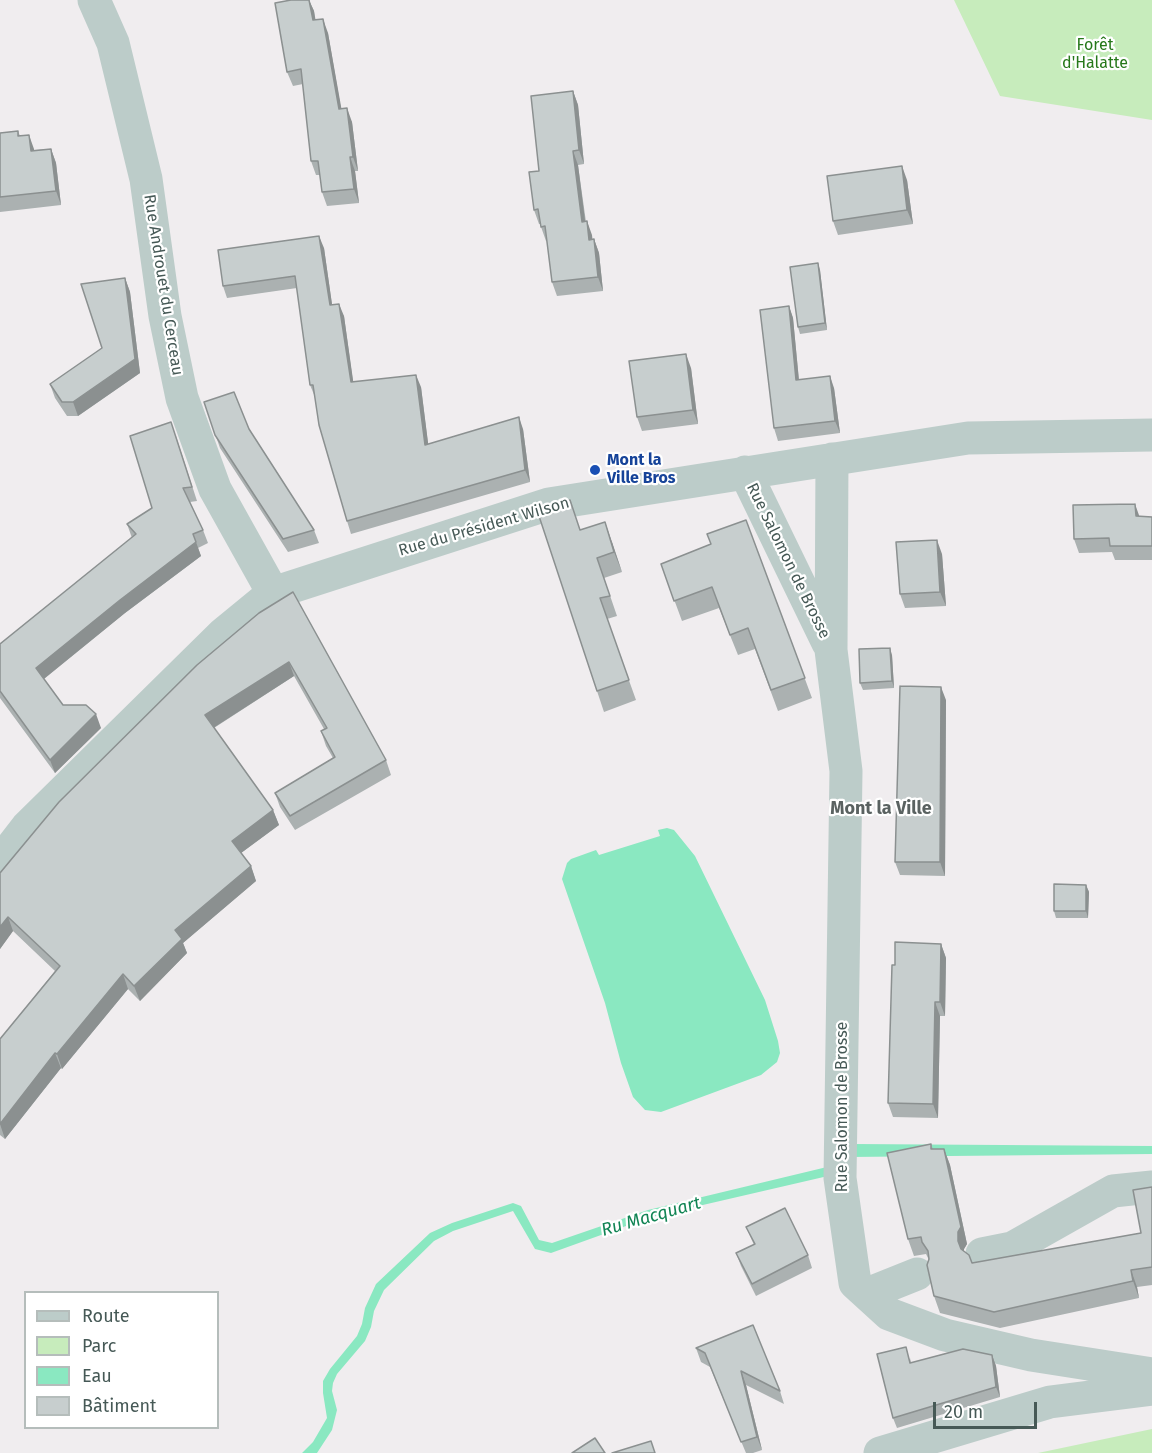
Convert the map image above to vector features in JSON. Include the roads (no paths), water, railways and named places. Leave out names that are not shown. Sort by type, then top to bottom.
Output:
[{"type":"street","name":"Rue Androuet du Cerceau","points":[[94,0],[113,43],[146,179],[165,316],[182,398],[215,489],[273,593]]},
{"type":"street","name":"Rue du Président Wilson","points":[[0,862],[27,827],[223,634],[273,593],[549,504],[968,438],[1152,435]]},
{"type":"street","name":"Rue Salomon de Brosse","points":[[832,459],[831,650],[846,771],[840,1178],[855,1283],[889,1314],[945,1335],[1031,1355],[1152,1374]]},
{"type":"street","name":"Rue Salomon de Brosse","points":[[745,472],[831,650]]},
{"type":"street","points":[[982,1254],[1012,1248],[1113,1191],[1152,1187]]},
{"type":"street","points":[[867,1294],[917,1274]]},
{"type":"street","points":[[880,1453],[1050,1402],[1152,1389]]},
{"type":"water","points":[[667,828],[674,830],[695,856],[765,1000],[780,1053],[777,1062],[761,1075],[661,1112],[645,1110],[633,1097],[605,1003],[562,879],[567,863],[571,859],[596,850],[599,855],[660,836],[658,830]]},
{"type":"water","points":[[853,1144],[1152,1146],[1152,1154],[849,1157]]},
{"type":"water","name":"Ru Macquart","points":[[827,1167],[828,1176],[651,1217],[551,1253],[535,1249],[513,1211],[453,1231],[434,1241],[384,1290],[374,1311],[365,1341],[337,1374],[333,1383],[332,1391],[337,1410],[332,1430],[317,1453],[302,1453],[313,1442],[327,1418],[323,1381],[357,1336],[365,1308],[376,1284],[430,1233],[452,1223],[513,1203],[521,1206],[539,1240],[552,1243],[648,1210]]},
{"type":"place","name":"Mont la Ville Bros","points":[[595,470]]},
{"type":"district","name":"Mont la Ville","points":[[881,809]]},
{"type":"park label","name":"Forêt d'Halatte","points":[[1095,55]]}]
